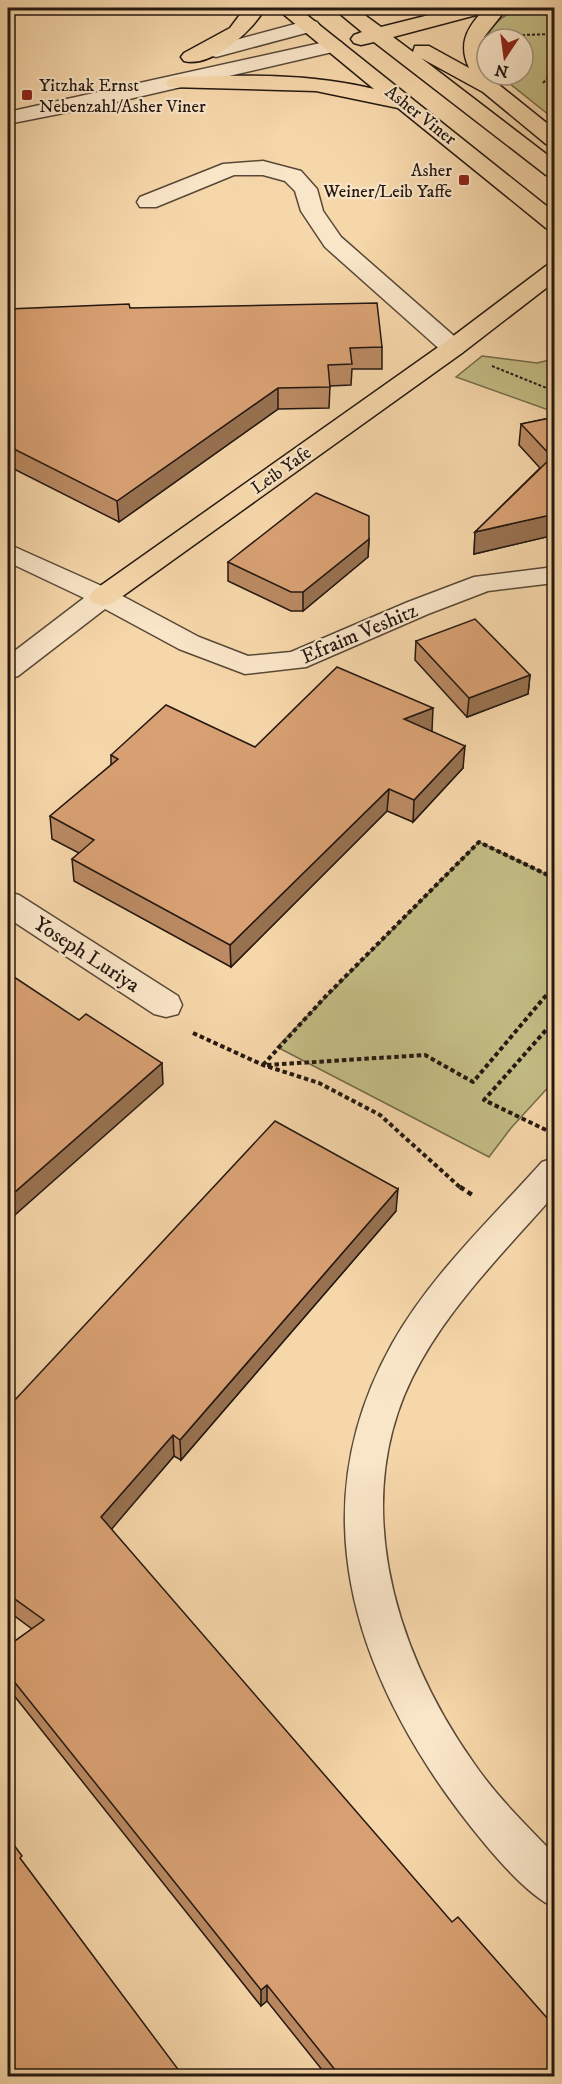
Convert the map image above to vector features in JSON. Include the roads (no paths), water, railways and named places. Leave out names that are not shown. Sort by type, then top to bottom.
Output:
[{"type":"main road","points":[[191,57],[237,32],[252,16],[255,8]]},
{"type":"main road","name":"Asher Viner","points":[[286,8],[555,223]]},
{"type":"main road","points":[[334,46],[478,8]]},
{"type":"main road","points":[[490,88],[474,62],[470,46],[485,19],[497,8]]},
{"type":"main road","points":[[310,26],[348,11],[373,10]]},
{"type":"main road","name":"Asher Viner","points":[[348,11],[555,170]]},
{"type":"main road","points":[[378,34],[430,54],[490,88],[555,139]]},
{"type":"main road","points":[[176,83],[306,84],[368,93],[410,106]]},
{"type":"main road","name":"Leib Yafe","points":[[103,597],[496,317],[555,271]]},
{"type":"street","points":[[8,109],[310,26]]},
{"type":"street","points":[[8,118],[176,83],[334,46]]},
{"type":"street","points":[[148,202],[231,169],[263,168],[293,176],[306,189],[312,211],[333,242],[453,348]]},
{"type":"street","name":"Efraim Veshitz","points":[[8,552],[103,597],[189,643],[245,664],[296,661],[418,608],[484,584],[555,575]]},
{"type":"street","name":"Leib Yafe","points":[[8,670],[103,597]]},
{"type":"street","name":"Yoseph Luriya","points":[[8,903],[166,1005]]},
{"type":"street","points":[[555,1172],[440,1304],[405,1356],[378,1421],[367,1466],[363,1521],[370,1587],[381,1631],[401,1683],[428,1733],[459,1779],[555,1885]]},
{"type":"place","name":"Yitzhak Ernst Nebenzahl/Asher Viner","points":[[27,95]]},
{"type":"place","name":"Asher Weiner/Leib Yaffe","points":[[464,180]]}]
